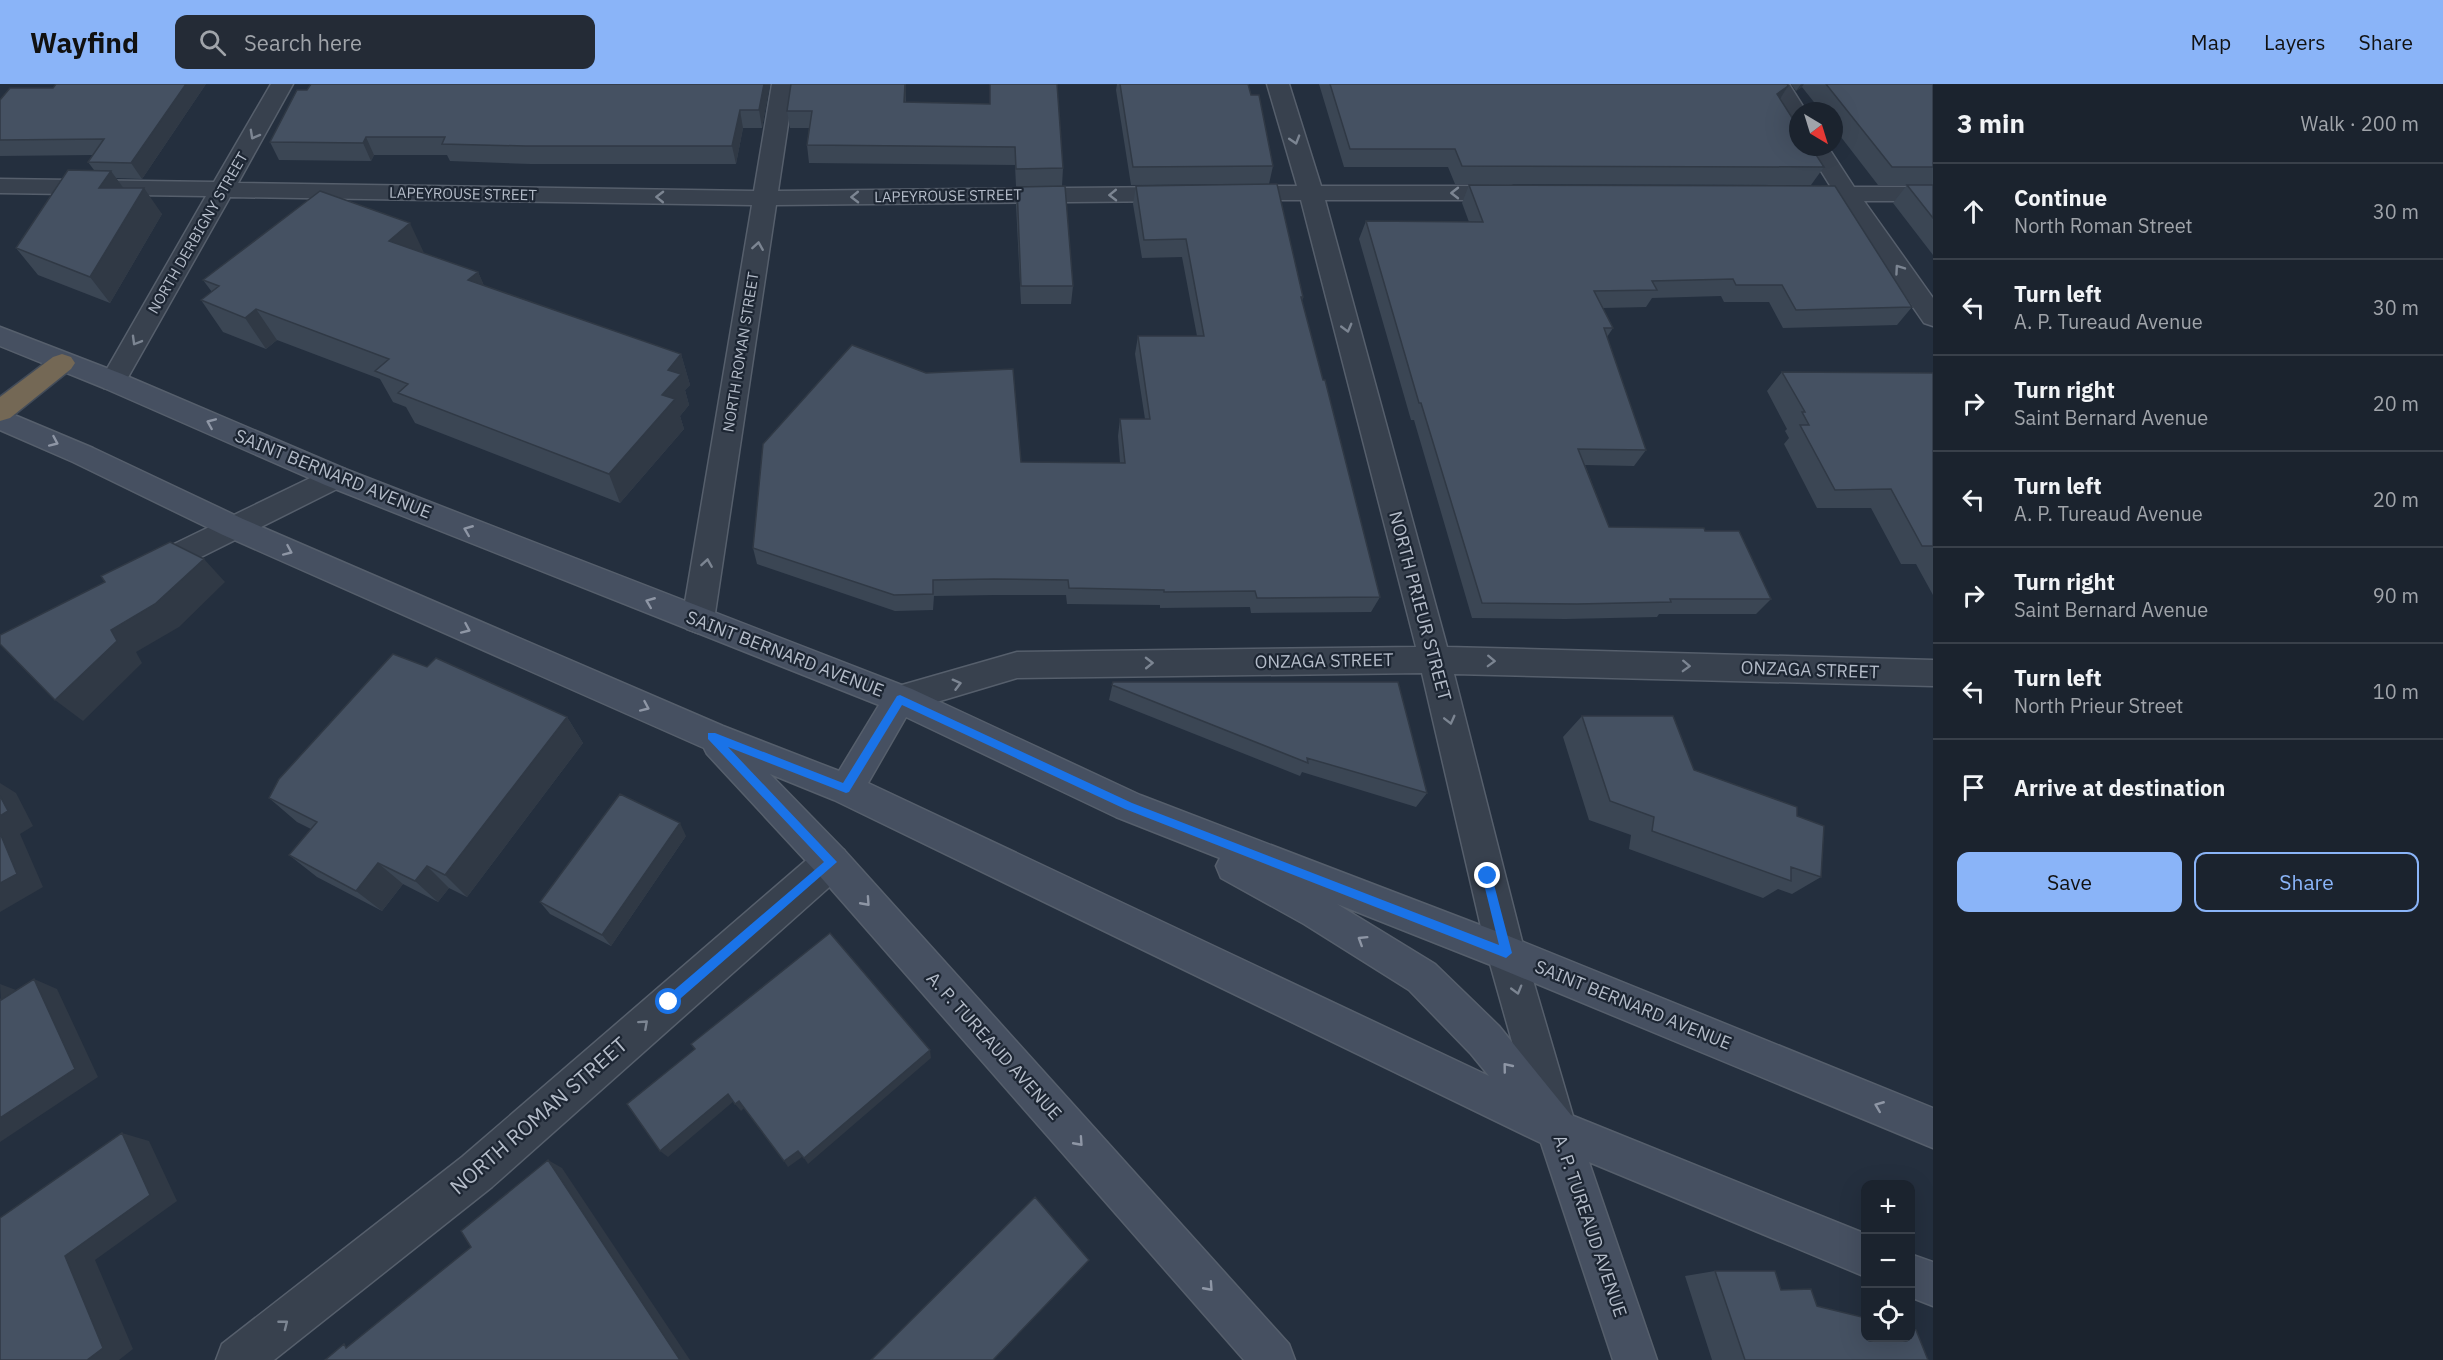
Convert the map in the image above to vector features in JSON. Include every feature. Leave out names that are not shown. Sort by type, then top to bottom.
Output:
[{"type":"highway","points":[[0,411],[62,363]]},
{"type":"street","name":"NORTH DERBIGNY STREET","points":[[113,381],[282,84]]},
{"type":"street","name":"NORTH ROMAN STREET","points":[[698,620],[783,84]]},
{"type":"street","name":"NORTH PRIEUR STREET","points":[[1278,84],[1311,193],[1435,660],[1506,953],[1557,1129]]},
{"type":"street","points":[[1778,84],[1789,102]]},
{"type":"street","points":[[1823,156],[1933,317]]},
{"type":"street","name":"LAPEYROUSE STREET","points":[[0,186],[766,198],[1537,193]]},
{"type":"street","points":[[1775,194],[1933,194]]},
{"type":"street","name":"SAINT BERNARD AVENUE","points":[[0,336],[62,363],[113,381],[335,477],[900,699],[1128,806],[1506,953],[1933,1128]]},
{"type":"street","points":[[0,419],[83,455],[233,527],[711,736],[846,789],[1557,1129],[1861,1254]]},
{"type":"street","points":[[125,581],[335,477]]},
{"type":"street","name":"ONZAGA STREET","points":[[900,699],[1017,665],[1435,660],[1933,673]]},
{"type":"street","points":[[846,789],[900,699]]},
{"type":"street","name":"A. P. TUREAUD AVENUE","points":[[711,736],[831,862],[1273,1360]]},
{"type":"street","name":"A. P. TUREAUD AVENUE","points":[[1128,806],[1317,912],[1422,977],[1485,1040],[1557,1129],[1635,1360]]},
{"type":"street","name":"NORTH ROMAN STREET","points":[[238,1360],[477,1172],[831,862]]},
{"type":"street","points":[[1915,1277],[1933,1284]]},
{"type":"building","points":[[56,84],[186,84],[131,163],[88,162],[104,139],[0,140],[0,100],[10,88],[53,88]]},
{"type":"building","points":[[311,84],[764,84],[759,110],[740,110],[732,146],[442,144],[445,137],[366,137],[363,143],[270,142],[297,90],[307,90]]},
{"type":"building","points":[[791,84],[905,84],[904,102],[990,104],[990,84],[1057,84],[1063,168],[1016,169],[1015,147],[807,145],[812,111],[787,111]]},
{"type":"building","points":[[1120,84],[1248,84],[1251,95],[1259,95],[1273,166],[1133,167]]},
{"type":"building","points":[[1330,84],[1787,84],[1788,86],[1777,94],[1789,113],[1789,156],[1817,156],[1824,167],[1462,166],[1455,149],[1350,149]]},
{"type":"building","points":[[1826,84],[1933,84],[1933,167],[1892,167],[1843,105],[1843,102],[1840,102]]},
{"type":"building","points":[[68,170],[111,171],[99,188],[144,188],[90,277],[16,248]]},
{"type":"building","points":[[1277,184],[1303,297],[1301,297],[1323,380],[1325,380],[1380,597],[1257,598],[1255,591],[1164,592],[1164,590],[1069,588],[1068,580],[994,579],[933,580],[933,594],[894,595],[753,548],[763,444],[852,345],[926,373],[1013,369],[1021,462],[1125,463],[1120,419],[1150,419],[1138,336],[1204,336],[1186,239],[1144,240],[1136,186]]},
{"type":"building","points":[[1469,185],[1835,186],[1912,307],[1796,310],[1782,285],[1736,285],[1733,279],[1652,281],[1657,290],[1594,291],[1613,328],[1604,328],[1646,450],[1578,449],[1609,527],[1704,528],[1705,531],[1739,531],[1771,599],[1670,599],[1671,602],[1577,604],[1482,603],[1421,403],[1419,403],[1366,221],[1483,222]]},
{"type":"building","points":[[1907,185],[1933,185],[1933,218]]},
{"type":"building","points":[[1065,186],[1073,286],[1021,286],[1017,187]]},
{"type":"building","points":[[320,191],[410,223],[389,241],[478,272],[468,280],[681,354],[668,370],[681,374],[662,395],[675,399],[609,474],[398,393],[408,384],[375,371],[389,359],[256,309],[245,318],[201,300],[219,286],[203,280]]},
{"type":"building","points":[[1782,372],[1933,373],[1933,546],[1922,546],[1891,489],[1835,490],[1800,425],[1809,425],[1802,412],[1805,412]]},
{"type":"building","points":[[170,542],[204,559],[155,604],[111,630],[117,641],[55,700],[0,644],[0,635],[105,582],[101,576]]},
{"type":"building","points":[[393,654],[427,667],[436,658],[567,717],[445,875],[427,866],[415,881],[378,863],[356,891],[289,855],[317,822],[269,798],[279,779]]},
{"type":"building","points":[[1113,682],[1398,682],[1427,793],[1307,758],[1308,763],[1112,685]]},
{"type":"building","points":[[1582,716],[1673,716],[1694,770],[1797,807],[1797,816],[1824,826],[1821,877],[1791,867],[1791,881],[1652,831],[1654,817],[1610,801]]},
{"type":"building","points":[[620,794],[680,823],[602,935],[540,902]]},
{"type":"building","points":[[0,796],[8,811],[0,816]]},
{"type":"building","points":[[0,833],[17,874],[0,883]]},
{"type":"building","points":[[830,933],[930,1050],[804,1158],[798,1151],[784,1161],[739,1101],[735,1104],[728,1094],[660,1151],[627,1104],[695,1049],[691,1044]]},
{"type":"building","points":[[34,979],[75,1069],[0,1118],[0,999]]},
{"type":"building","points":[[122,1133],[150,1195],[65,1256],[103,1348],[87,1360],[0,1360],[0,1218]]},
{"type":"building","points":[[548,1160],[680,1360],[325,1360],[344,1344],[346,1348],[471,1247],[461,1231]]},
{"type":"building","points":[[1035,1197],[1089,1260],[993,1360],[871,1360]]},
{"type":"building","points":[[1715,1271],[1775,1271],[1781,1290],[1811,1289],[1817,1306],[1861,1317],[1861,1342],[1915,1342],[1916,1330],[1928,1360],[1745,1360]]},
{"type":"route","points":[[669,1002],[831,862],[711,736],[846,789],[900,699],[1128,806],[1506,953],[1488,876]]}]
